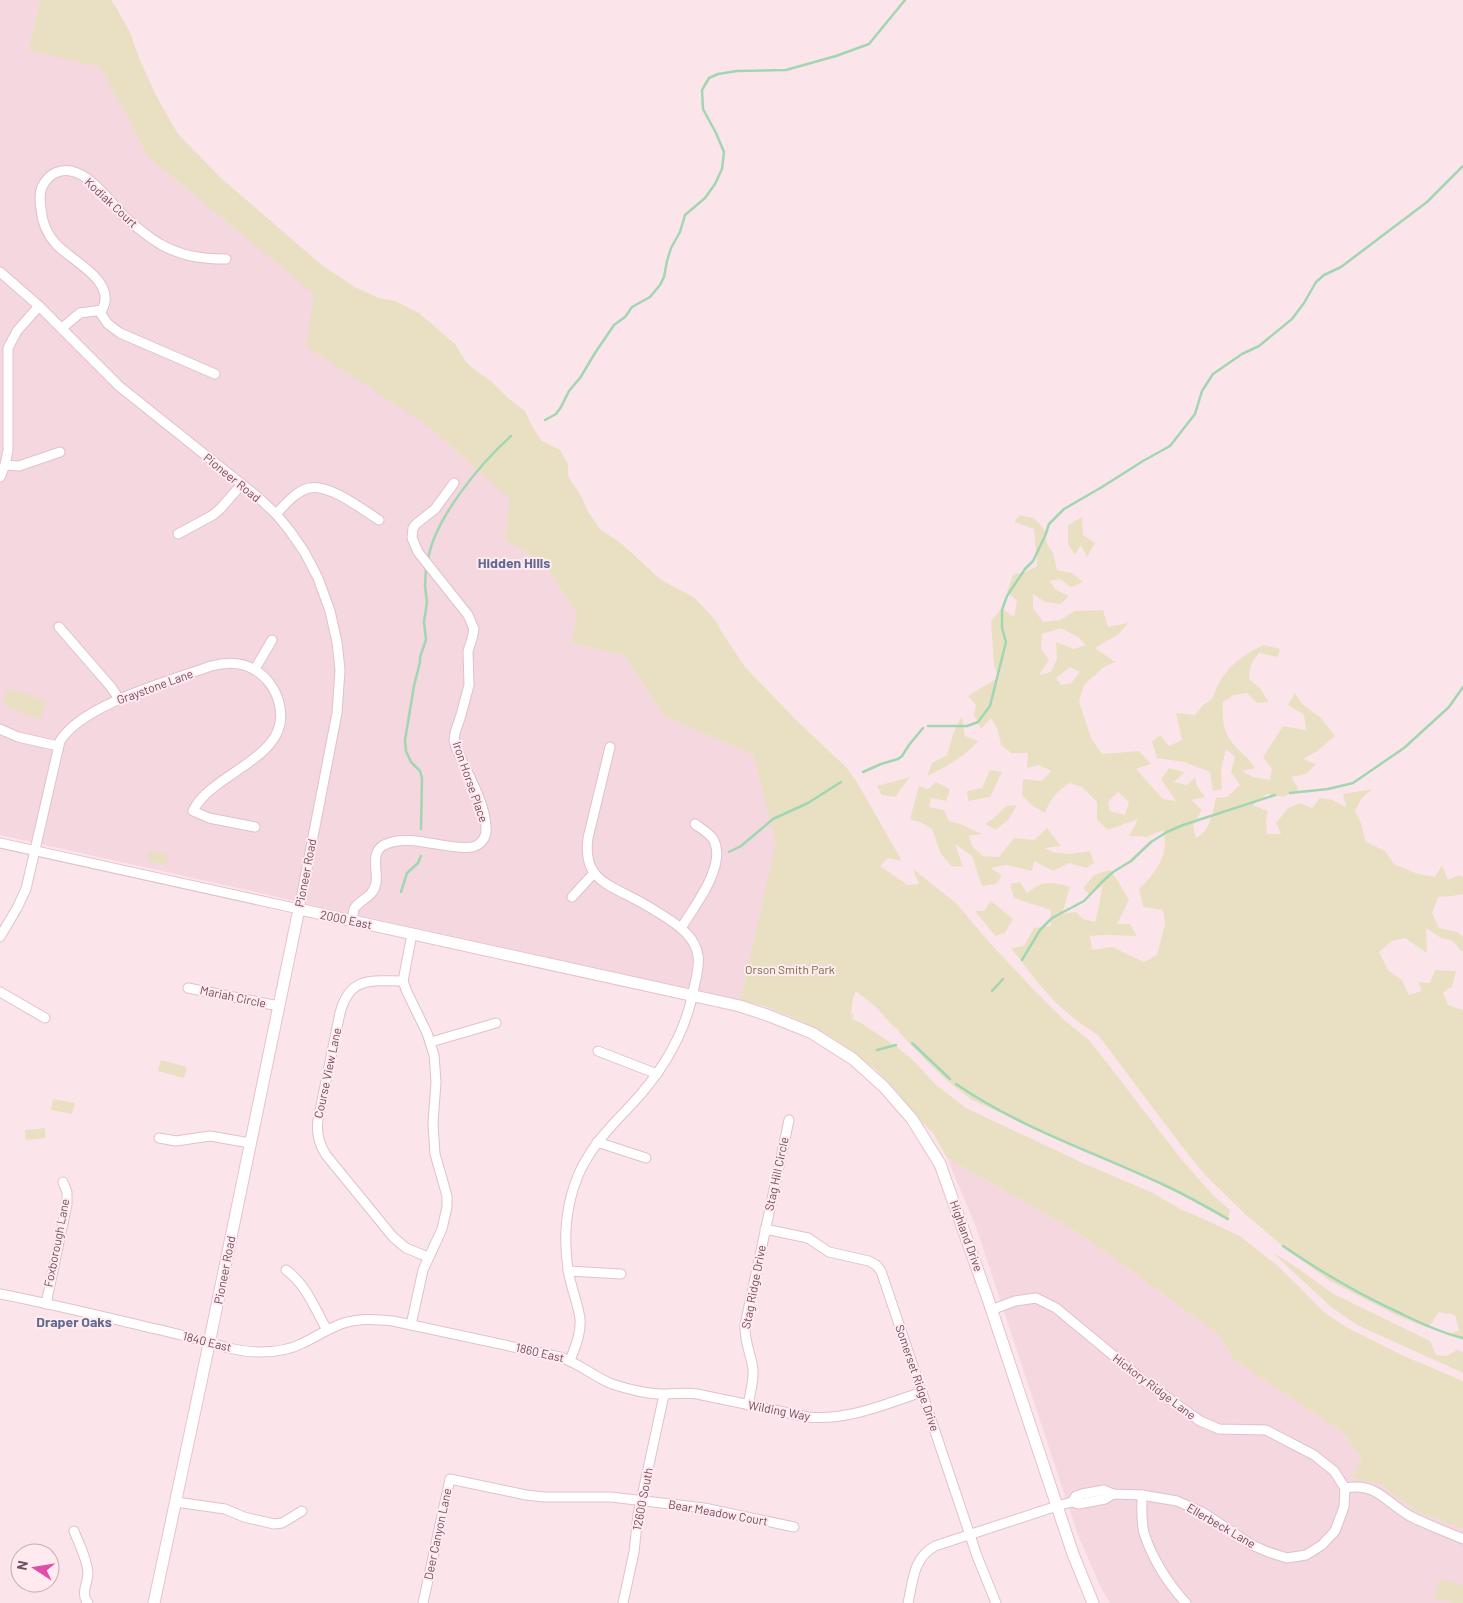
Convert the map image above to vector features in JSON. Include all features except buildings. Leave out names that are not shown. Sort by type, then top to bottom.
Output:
[{"type":"street","name":"Kodiak Court","points":[[99,311],[104,306],[105,299],[99,282],[87,268],[57,245],[50,236],[42,217],[41,189],[47,179],[57,172],[69,170],[87,179],[140,230],[173,250],[196,258],[226,259]]},
{"type":"street","name":"Pioneer Road","points":[[0,272],[40,306],[119,386],[276,514],[300,545],[318,578],[330,612],[337,642],[340,670],[337,713],[211,1343],[154,1603]]},
{"type":"street","points":[[0,477],[8,450],[8,348],[17,331],[40,306]]},
{"type":"street","points":[[62,328],[80,313],[99,311],[108,324],[120,333],[215,374]]},
{"type":"street","points":[[5,465],[19,466],[60,452]]},
{"type":"street","name":"Iron Horse Place","points":[[352,921],[354,910],[368,898],[374,888],[376,882],[376,858],[379,848],[384,845],[411,841],[474,847],[482,842],[486,832],[484,817],[476,793],[454,741],[469,685],[468,651],[474,629],[468,615],[421,556],[413,543],[414,528],[435,509],[454,483]]},
{"type":"street","points":[[178,534],[221,508],[241,485]]},
{"type":"street","points":[[276,514],[303,490],[316,487],[332,491],[379,520]]},
{"type":"street","points":[[59,627],[112,687],[119,699]]},
{"type":"street","points":[[255,827],[204,816],[193,811],[203,796],[262,752],[273,742],[277,734],[281,718],[278,699],[269,682],[255,669],[272,640]]},
{"type":"street","name":"Graystone Lane","points":[[0,937],[22,899],[36,851],[58,746],[64,735],[73,726],[119,699],[217,664],[240,664],[255,669]]},
{"type":"street","points":[[0,729],[18,737],[58,746]]},
{"type":"street","points":[[570,1360],[575,1348],[580,1313],[571,1287],[568,1271],[565,1237],[570,1202],[581,1170],[597,1142],[632,1104],[668,1058],[684,1025],[698,966],[696,947],[681,928],[631,897],[606,885],[594,873],[588,857],[587,844],[610,747]]},
{"type":"street","points":[[681,928],[712,876],[717,856],[714,840],[695,824]]},
{"type":"street","name":"2000 East","points":[[0,843],[692,996]]},
{"type":"street","points":[[572,898],[594,873]]},
{"type":"street","points":[[411,1325],[420,1282],[428,1257],[442,1229],[447,1207],[447,1196],[435,1154],[433,1123],[436,1069],[430,1042],[404,987],[403,981],[412,934]]},
{"type":"street","name":"Course View Lane","points":[[403,981],[374,980],[367,982],[354,988],[345,1000],[318,1120],[317,1132],[323,1150],[393,1237],[406,1248],[428,1257]]},
{"type":"street","name":"Mariah Circle","points":[[188,988],[279,1006]]},
{"type":"street","points":[[0,992],[45,1018]]},
{"type":"street","name":"Highland Drive","points":[[692,996],[740,1006],[812,1033],[853,1059],[884,1087],[912,1119],[940,1164],[1073,1554],[1093,1603]]},
{"type":"street","points":[[430,1042],[496,1024]]},
{"type":"street","points":[[598,1051],[657,1074]]},
{"type":"street","name":"Stag Hill Circle","points":[[765,1228],[789,1120]]},
{"type":"street","points":[[159,1138],[176,1140],[210,1136],[250,1143]]},
{"type":"street","points":[[597,1142],[646,1158]]},
{"type":"street","name":"Foxborough Lane","points":[[46,1304],[67,1204],[67,1192],[63,1182]]},
{"type":"street","name":"Somerset Ridge Drive","points":[[765,1228],[808,1238],[829,1252],[862,1259],[876,1265],[884,1278],[969,1535],[982,1572],[996,1603]]},
{"type":"street","name":"Stag Ridge Drive","points":[[748,1405],[753,1370],[745,1340],[744,1325],[765,1228]]},
{"type":"street","points":[[286,1270],[302,1284],[327,1330]]},
{"type":"street","points":[[568,1271],[621,1274]]},
{"type":"street","name":"1840 East","points":[[0,1294],[240,1350],[272,1352],[301,1344],[341,1324],[358,1320],[375,1319],[411,1325]]},
{"type":"street","name":"Hickory Ridge Lane","points":[[991,1310],[1015,1301],[1036,1298],[1056,1308],[1143,1380],[1200,1422],[1219,1429],[1266,1430],[1314,1454],[1334,1471],[1345,1488]]},
{"type":"street","name":"1860 East","points":[[411,1325],[560,1357],[570,1360],[614,1384],[664,1394]]},
{"type":"street","name":"Wilding Way","points":[[664,1394],[697,1394],[808,1417],[836,1418],[849,1416],[922,1392]]},
{"type":"street","name":"12600 South","points":[[623,1603],[634,1552],[638,1516],[664,1394]]},
{"type":"street","name":"Deer Canyon Lane","points":[[423,1603],[450,1479],[526,1495],[569,1498],[594,1496],[641,1501]]},
{"type":"street","points":[[1345,1488],[1356,1486],[1371,1489],[1388,1499],[1409,1516],[1463,1538]]},
{"type":"street","name":"Ellerbeck Lane","points":[[908,1603],[917,1565],[922,1556],[935,1546],[1072,1502],[1079,1504],[1105,1499],[1113,1494],[1142,1495],[1177,1501],[1202,1512],[1252,1545],[1287,1558],[1306,1555],[1322,1545],[1335,1531],[1344,1507],[1345,1488]]},
{"type":"street","points":[[1142,1495],[1141,1512],[1144,1533],[1161,1569],[1186,1603]]},
{"type":"street","name":"Bear Meadow Court","points":[[641,1501],[711,1510],[794,1528]]},
{"type":"street","points":[[176,1502],[225,1509],[244,1517],[274,1524],[282,1523],[302,1510]]},
{"type":"street","points":[[74,1531],[87,1568],[84,1596],[88,1603]]},
{"type":"shaded area","points":[[0,0],[40,0],[28,50],[100,66],[147,156],[315,294],[428,426],[511,499],[505,540],[543,562],[577,614],[571,643],[624,655],[664,716],[753,755],[777,843],[740,1000],[0,835]]},
{"type":"shaded area","points":[[947,1158],[1083,1236],[1218,1334],[1235,1361],[1342,1432],[1362,1459],[1352,1478],[1380,1484],[1415,1511],[1463,1529],[1463,1603],[1110,1603],[1101,1588],[1078,1535],[976,1227]]},
{"type":"green space","name":"Orson Smith Park","points":[[40,0],[111,0],[130,32],[141,63],[159,101],[178,134],[222,179],[323,266],[355,287],[379,298],[395,301],[419,313],[455,344],[466,362],[525,411],[541,440],[560,450],[568,464],[568,475],[572,483],[600,529],[622,544],[660,579],[695,598],[716,621],[745,667],[795,719],[846,767],[857,782],[902,861],[888,858],[880,866],[908,885],[919,884],[913,869],[956,903],[1033,989],[1064,1020],[1090,1041],[1182,1160],[1213,1195],[1230,1210],[1228,1221],[1167,1186],[972,1100],[952,1085],[876,1007],[856,991],[853,998],[851,1014],[854,1014],[852,1019],[897,1047],[914,1061],[935,1084],[966,1108],[1083,1163],[1153,1193],[1182,1210],[1240,1236],[1278,1266],[1325,1313],[1346,1327],[1404,1356],[1463,1381],[1463,1529],[1415,1511],[1380,1484],[1351,1478],[1362,1459],[1342,1432],[1235,1361],[1218,1334],[1083,1236],[947,1158],[933,1133],[892,1086],[875,1069],[849,1049],[803,1022],[764,1006],[740,1000],[776,843],[753,755],[664,716],[624,655],[571,643],[577,614],[543,562],[505,540],[510,499],[428,426],[306,346],[314,294],[147,156],[100,67],[28,50]]},
{"type":"green space","points":[[1020,515],[1034,518],[1044,529],[1047,544],[1053,553],[1057,570],[1072,573],[1083,582],[1071,587],[1060,579],[1050,581],[1055,589],[1069,596],[1061,604],[1045,602],[1033,594],[1033,608],[1043,622],[1060,620],[1075,611],[1103,610],[1108,627],[1128,623],[1119,634],[1095,648],[1115,662],[1104,667],[1084,685],[1079,701],[1091,738],[1102,754],[1139,751],[1151,764],[1136,769],[1163,799],[1176,801],[1161,779],[1169,768],[1185,772],[1174,782],[1187,785],[1195,777],[1197,786],[1205,797],[1191,800],[1202,810],[1193,826],[1196,838],[1208,826],[1216,798],[1227,797],[1240,785],[1231,772],[1235,757],[1226,749],[1221,770],[1222,789],[1213,791],[1210,772],[1184,762],[1157,758],[1152,742],[1160,735],[1169,746],[1182,740],[1176,713],[1195,715],[1203,705],[1212,699],[1221,680],[1232,666],[1238,660],[1264,645],[1280,649],[1278,657],[1259,653],[1251,664],[1249,679],[1260,688],[1269,702],[1257,703],[1247,693],[1234,695],[1223,702],[1223,720],[1228,737],[1255,768],[1242,771],[1253,777],[1270,780],[1272,769],[1263,757],[1283,726],[1306,730],[1304,715],[1288,705],[1295,693],[1302,704],[1320,717],[1335,736],[1316,752],[1303,759],[1316,764],[1306,774],[1291,777],[1299,790],[1283,797],[1267,794],[1253,805],[1268,811],[1266,821],[1267,834],[1281,834],[1276,823],[1288,808],[1300,803],[1312,808],[1320,798],[1333,800],[1346,807],[1343,794],[1373,789],[1362,798],[1355,811],[1361,823],[1366,842],[1385,851],[1394,864],[1418,874],[1435,877],[1442,865],[1448,880],[1459,875],[1463,877],[1463,894],[1438,897],[1432,913],[1439,928],[1458,932],[1463,937],[1463,951],[1453,941],[1441,938],[1426,928],[1427,953],[1405,938],[1392,941],[1379,952],[1388,970],[1402,980],[1409,995],[1422,991],[1418,982],[1430,983],[1435,970],[1456,971],[1452,987],[1443,992],[1448,1005],[1463,1010],[1463,1340],[1447,1335],[1459,1330],[1455,1315],[1439,1312],[1428,1328],[1398,1316],[1330,1281],[1285,1248],[1245,1214],[1206,1176],[1098,1035],[1077,1021],[1055,1002],[1011,948],[1024,946],[1034,928],[1051,926],[1051,910],[1014,898],[1010,884],[1020,882],[1027,893],[1047,883],[1070,887],[1062,914],[1076,912],[1083,919],[1095,922],[1102,886],[1090,895],[1083,888],[1094,875],[1110,870],[1129,900],[1117,924],[1130,924],[1137,936],[1090,936],[1092,950],[1112,947],[1144,962],[1157,955],[1165,924],[1163,910],[1143,907],[1139,889],[1160,863],[1165,839],[1163,830],[1147,837],[1129,836],[1138,819],[1108,830],[1097,820],[1097,802],[1082,787],[1070,783],[1054,796],[1045,813],[1031,805],[1022,795],[1023,779],[1042,781],[1051,771],[1039,765],[1027,768],[1028,753],[1011,753],[1001,745],[998,730],[991,718],[981,729],[974,715],[976,705],[968,696],[999,677],[994,666],[991,621],[1002,608],[1014,617],[1017,601],[1007,592],[1013,574],[1024,573],[1037,566],[1034,529],[1014,522]],"holes":[[[1061,628],[1078,637],[1086,645],[1074,649],[1056,642],[1057,659],[1051,672],[1039,675],[1049,660],[1041,649],[1042,634]],[[1070,667],[1080,672],[1071,683],[1061,685],[1056,678]],[[1118,792],[1129,802],[1125,815],[1110,811],[1108,802]]]},
{"type":"green space","points":[[1082,517],[1083,535],[1095,543],[1087,557],[1081,545],[1075,555],[1068,544],[1068,525]]},
{"type":"green space","points":[[8,689],[13,689],[45,701],[46,704],[41,718],[38,719],[5,706],[3,702]]},
{"type":"green space","points":[[962,716],[965,736],[978,741],[955,761],[927,776],[932,763],[947,755],[953,734]]},
{"type":"green space","points":[[990,770],[1002,772],[990,797],[968,801],[967,791],[982,788]]},
{"type":"green space","points":[[910,777],[895,797],[882,795],[877,786]]},
{"type":"green space","points":[[936,782],[950,789],[946,801],[931,798],[929,807],[944,810],[949,821],[982,834],[969,836],[972,846],[983,856],[999,857],[1014,838],[1034,840],[1047,828],[1061,846],[1044,848],[1066,854],[1090,851],[1094,863],[1086,868],[1069,863],[1053,871],[1034,861],[1032,871],[1006,865],[991,868],[1002,876],[996,884],[982,886],[972,856],[955,844],[963,867],[951,866],[941,854],[932,829],[910,819],[919,786],[928,789]]},
{"type":"green space","points":[[1017,805],[1009,819],[996,830],[985,824],[1006,806]]},
{"type":"green space","points":[[149,851],[168,855],[166,865],[147,861]]},
{"type":"green space","points":[[991,901],[1013,919],[1005,933],[995,936],[975,911],[984,911]]},
{"type":"green space","points":[[161,1060],[187,1067],[184,1078],[158,1071]]},
{"type":"green space","points":[[53,1099],[75,1103],[72,1114],[51,1110]]},
{"type":"green space","points":[[45,1128],[45,1138],[26,1140],[25,1130]]},
{"type":"green space","points":[[1272,1252],[1332,1293],[1430,1341],[1436,1355],[1447,1356],[1457,1350],[1463,1352],[1463,1373],[1357,1325],[1331,1307]]},
{"type":"green space","points":[[1439,1579],[1463,1585],[1463,1603],[1434,1599]]},
{"type":"waterway","points":[[545,420],[556,414],[569,391],[580,378],[614,325],[625,317],[632,307],[650,297],[660,285],[664,277],[671,248],[680,232],[685,215],[705,198],[715,184],[722,169],[724,152],[703,109],[702,90],[709,78],[718,74],[737,71],[786,70],[836,56],[869,44],[905,0]]},
{"type":"waterway","points":[[928,726],[967,726],[978,722],[990,706],[1006,642],[1002,628],[1002,610],[1007,596],[1025,569],[1033,561],[1049,524],[1064,509],[1170,446],[1195,414],[1202,391],[1213,374],[1242,354],[1259,346],[1292,319],[1316,282],[1324,275],[1341,267],[1427,202],[1463,166]]},
{"type":"waterway","points":[[428,560],[439,527],[460,493],[486,461],[511,436]]},
{"type":"waterway","points":[[421,829],[422,778],[420,771],[411,762],[406,751],[405,740],[420,657],[426,640],[424,622],[427,602],[425,586],[426,568]]},
{"type":"waterway","points":[[1290,793],[1328,789],[1353,783],[1404,748],[1449,707],[1463,687]]},
{"type":"waterway","points":[[863,772],[898,759],[923,728]]},
{"type":"waterway","points":[[729,852],[741,846],[773,819],[808,803],[841,782]]},
{"type":"waterway","points":[[1022,960],[1040,930],[1052,918],[1084,901],[1113,872],[1131,861],[1151,842],[1183,825],[1275,795]]},
{"type":"waterway","points":[[401,892],[407,873],[418,863],[421,856]]},
{"type":"waterway","points":[[992,991],[1003,979]]},
{"type":"waterway","points":[[912,1043],[950,1079]]},
{"type":"waterway","points":[[877,1050],[896,1045]]},
{"type":"waterway","points":[[956,1084],[980,1100],[1031,1127],[1138,1173],[1228,1219]]},
{"type":"waterway","points":[[1283,1246],[1326,1274],[1371,1299],[1425,1325],[1463,1338]]},
{"type":"district","name":"Hidden Hills","points":[[514,563]]},
{"type":"district","name":"Draper Oaks","points":[[74,1322]]}]
